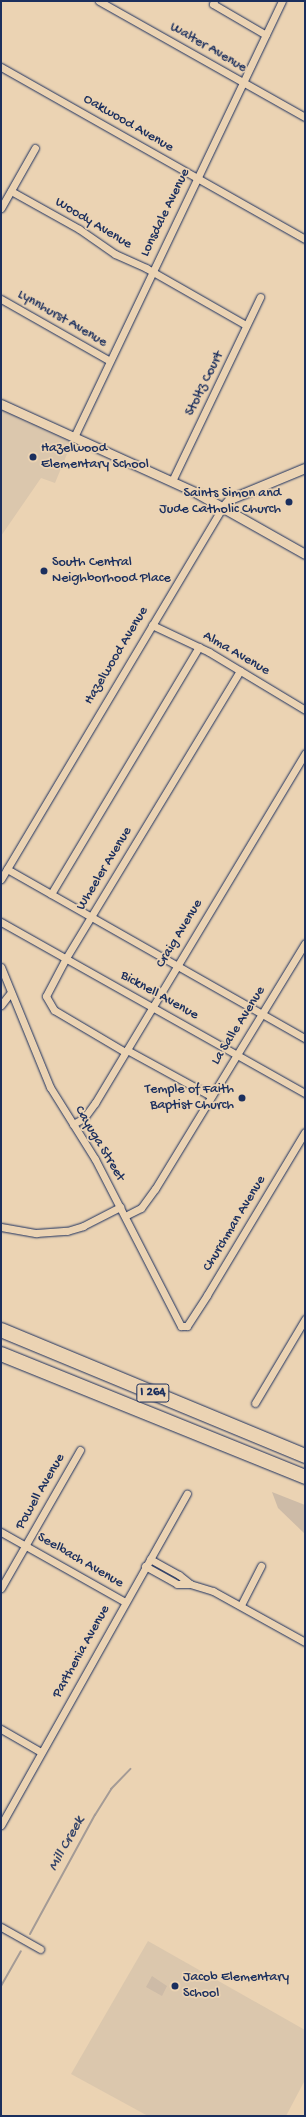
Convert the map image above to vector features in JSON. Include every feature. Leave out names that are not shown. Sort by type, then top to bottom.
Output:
[{"type":"highway","name":"I 264","points":[[1,1330],[305,1456]]},
{"type":"highway","name":"I 264","points":[[1,1354],[305,1477]]},
{"type":"street","name":"Walter Avenue","points":[[99,1],[305,117]]},
{"type":"street","points":[[214,1],[213,4],[266,35]]},
{"type":"street","name":"Lonsdale Avenue","points":[[74,437],[282,1]]},
{"type":"street","name":"Oakwood Avenue","points":[[1,67],[305,239]]},
{"type":"street","points":[[1,208],[35,148]]},
{"type":"street","name":"Woody Avenue","points":[[10,191],[79,229],[116,254],[152,271],[246,325]]},
{"type":"street","name":"Stoltz Court","points":[[172,481],[260,297]]},
{"type":"street","name":"Lynnhurst Avenue","points":[[1,299],[110,361]]},
{"type":"street","points":[[1,404],[172,481],[223,507],[305,554]]},
{"type":"street","name":"Hazelwood Avenue","points":[[1,879],[223,507],[230,498],[305,468]]},
{"type":"street","name":"Alma Avenue","points":[[152,625],[199,647],[305,710]]},
{"type":"street","points":[[50,894],[199,647]]},
{"type":"street","name":"Wheeler Avenue","points":[[126,1051],[54,1010],[46,996],[66,958],[240,671]]},
{"type":"street","name":"Craig Avenue","points":[[73,1124],[87,1114],[305,753]]},
{"type":"street","points":[[7,869],[264,1013],[305,1038]]},
{"type":"street","name":"Bicknell Avenue","points":[[1,922],[305,1093]]},
{"type":"street","name":"La Salle Avenue","points":[[125,1216],[141,1208],[149,1198],[264,1013],[305,943]]},
{"type":"street","name":"Cayuga Street","points":[[1,967],[50,1088],[96,1159],[179,1322],[185,1327]]},
{"type":"street","points":[[1,1005],[11,992]]},
{"type":"street","points":[[126,1051],[211,1096]]},
{"type":"street","name":"Churchman Avenue","points":[[185,1327],[207,1296],[305,1132]]},
{"type":"street","points":[[1,1228],[36,1233],[67,1232],[83,1226],[120,1207]]},
{"type":"street","points":[[254,1403],[305,1319]]},
{"type":"street","name":"Powell Avenue","points":[[1,1588],[80,1450]]},
{"type":"street","name":"Parthenia Avenue","points":[[1,1825],[145,1566],[187,1494]]},
{"type":"street","name":"Seelbach Avenue","points":[[1,1532],[125,1602]]},
{"type":"street","points":[[150,1559],[179,1575],[190,1584]]},
{"type":"street","points":[[145,1566],[177,1584],[190,1584],[213,1591],[305,1642]]},
{"type":"street","points":[[240,1605],[261,1566]]},
{"type":"street","points":[[1,1729],[41,1752]]},
{"type":"street","points":[[1,1927],[40,1949]]},
{"type":"shaded area","name":"Hazelwood Elementary School","points":[[1,404],[74,437],[55,483],[41,478],[1,536]]},
{"type":"shaded area","points":[[272,1492],[305,1505],[305,1534],[278,1508]]},
{"type":"shaded area","name":"Jacob Elementary School","points":[[148,1941],[305,2030],[305,2080],[286,2116],[148,2116],[71,2074]]},
{"type":"shaded area","points":[[152,1976],[167,1986],[162,1996],[146,1987]]},
{"type":"waterway","name":"Mill Creek","points":[[30,1934],[95,1815],[111,1789],[130,1769]]},
{"type":"waterway","name":"Mill Creek","points":[[1,1986],[21,1951]]},
{"type":"place","name":"Hazelwood Elementary School","points":[[33,457]]},
{"type":"place","name":"Saints Simon and Jude Catholic Church","points":[[289,502]]},
{"type":"place","name":"South Central Neighborhood Place","points":[[44,571]]},
{"type":"place","name":"Temple of Faith Baptist Church","points":[[242,1098]]},
{"type":"place","name":"Jacob Elementary School","points":[[175,1986]]}]
